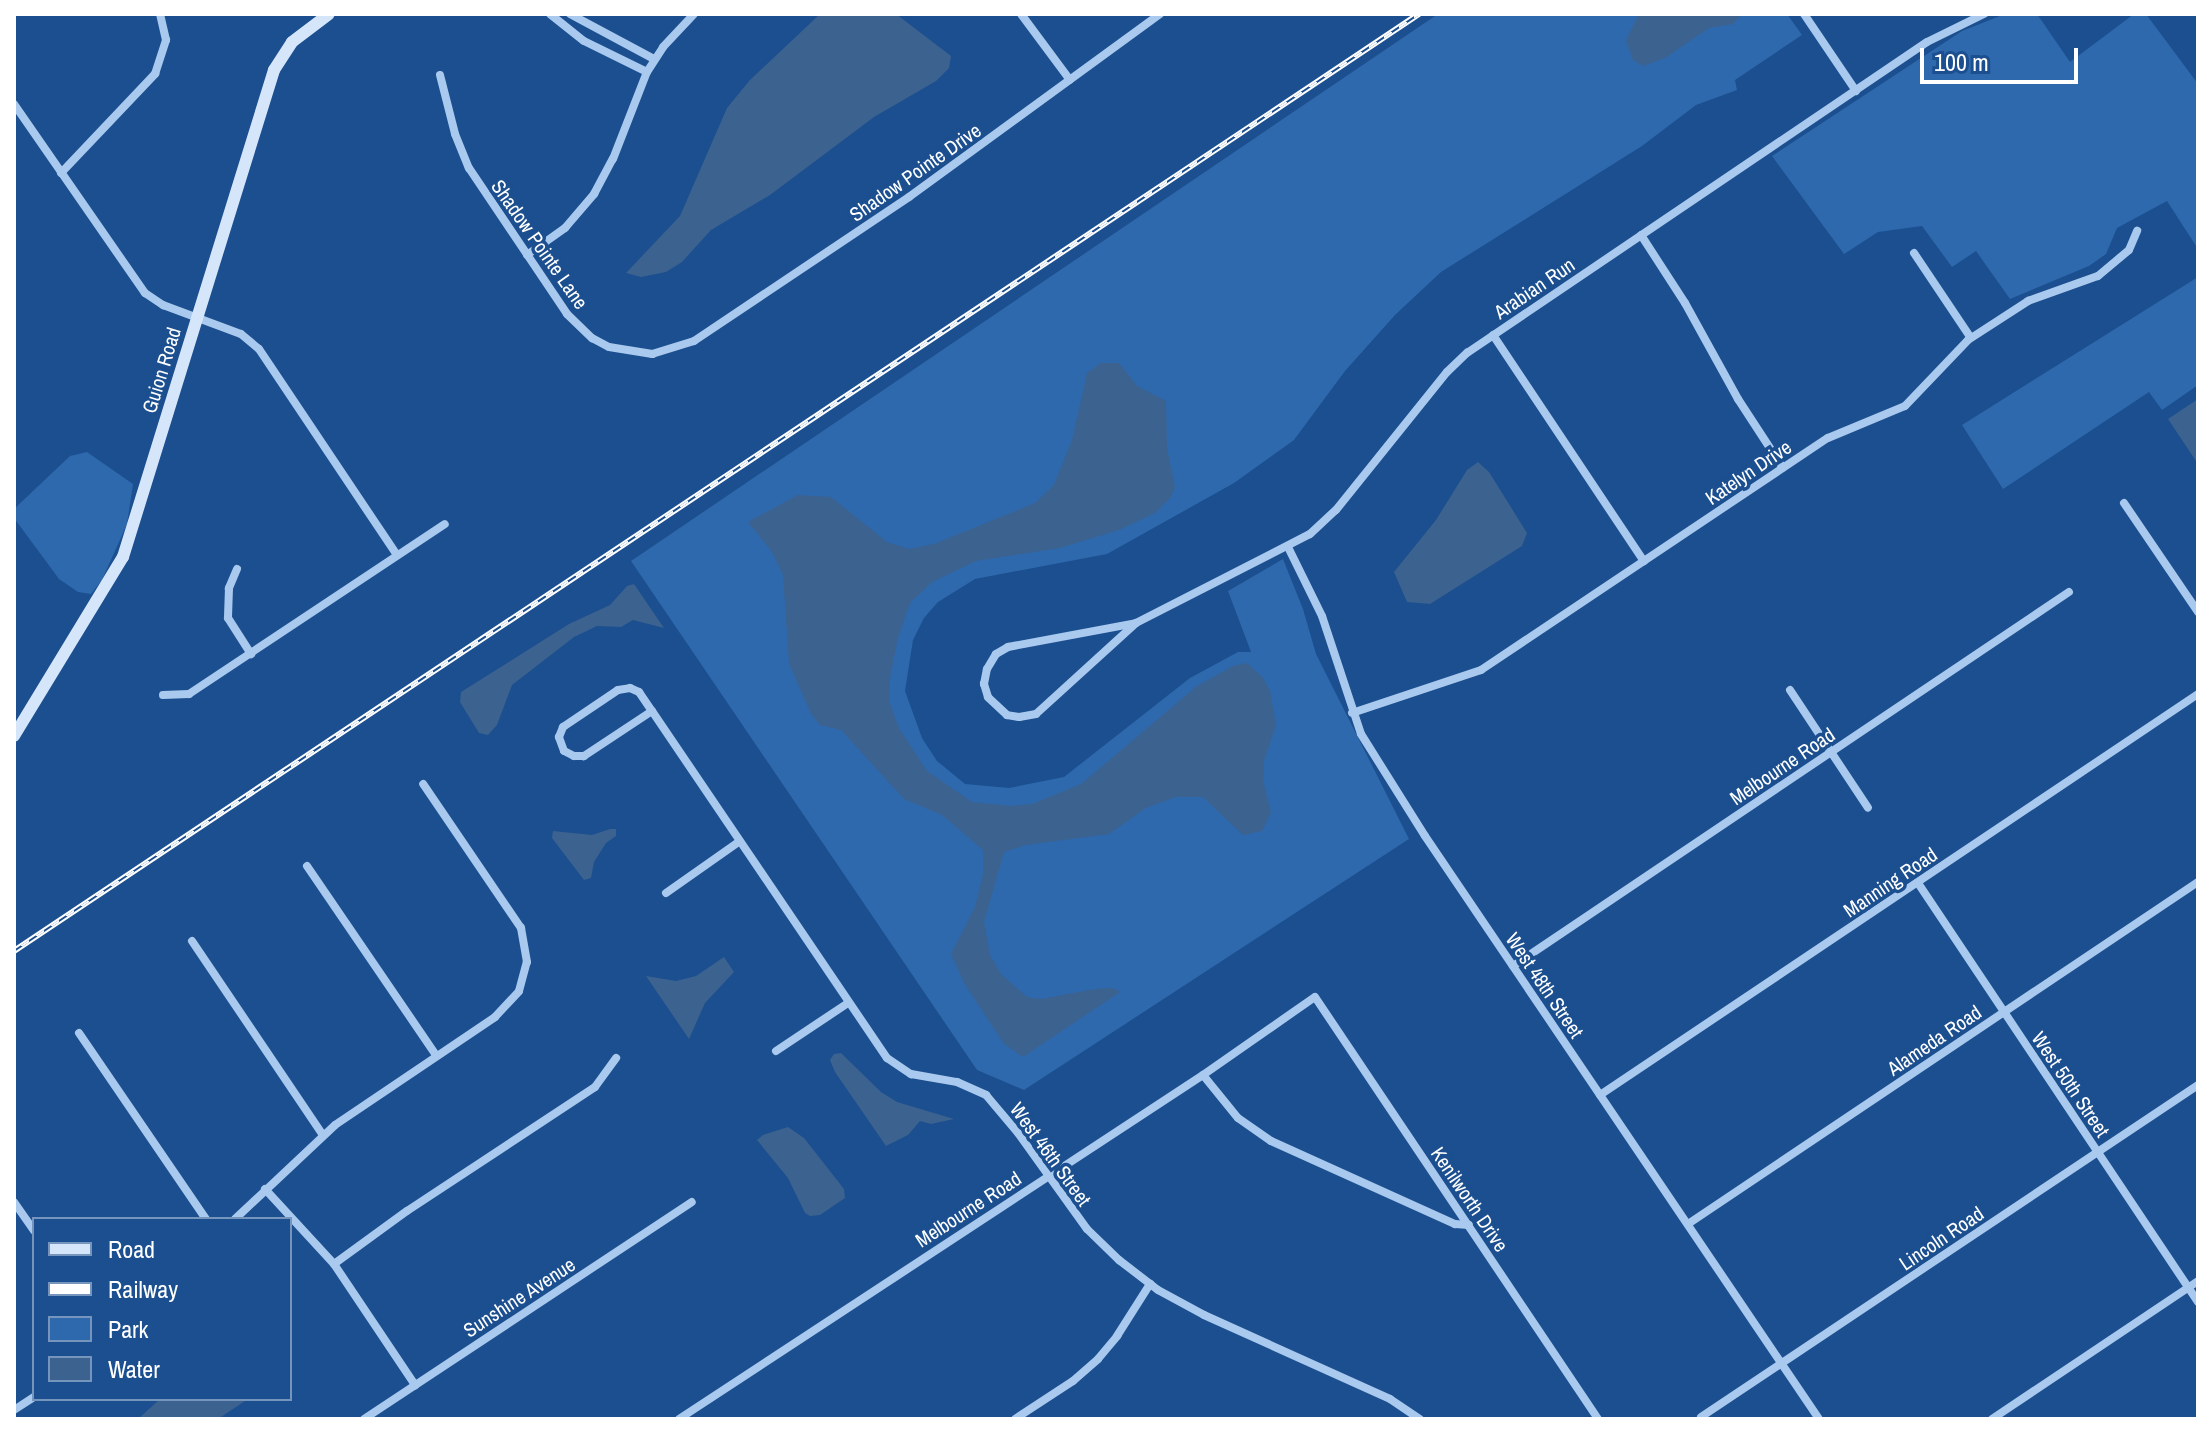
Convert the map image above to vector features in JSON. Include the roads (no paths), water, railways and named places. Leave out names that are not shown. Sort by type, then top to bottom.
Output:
[{"type":"street","points":[[61,173],[155,74],[164,55],[166,40],[160,14]]},
{"type":"street","name":"Guion Road","points":[[14,736],[123,557],[274,70],[292,42],[329,14]]},
{"type":"street","points":[[550,14],[584,41],[647,72]]},
{"type":"street","points":[[570,14],[654,59]]},
{"type":"street","points":[[527,255],[565,228],[597,190],[654,59],[694,14]]},
{"type":"street","points":[[1021,14],[1070,80]]},
{"type":"street","name":"Shadow Pointe Drive","points":[[682,347],[919,191],[1160,14]]},
{"type":"street","points":[[1804,14],[1856,91]]},
{"type":"street","name":"Arabian Run","points":[[1136,623],[1036,714],[1019,717],[1007,715],[988,697],[984,684],[987,669],[1002,650],[1136,623],[1288,547],[1330,517],[1447,372],[1493,335],[1936,37],[1984,14]]},
{"type":"street","name":"Shadow Pointe Lane","points":[[440,75],[464,160],[573,321],[592,338],[609,347],[637,354],[682,347]]},
{"type":"street","points":[[14,104],[145,293],[163,305],[241,334],[259,349],[397,555]]},
{"type":"street","name":"Katelyn Drive","points":[[1352,713],[1478,672],[1837,433],[1905,406],[1971,338],[2028,301],[2098,276],[2129,250],[2137,231]]},
{"type":"street","points":[[1641,235],[1685,303],[1738,399],[1783,468]]},
{"type":"street","points":[[1914,253],[1971,338]]},
{"type":"street","points":[[1493,335],[1644,561]]},
{"type":"street","points":[[2124,503],[2198,612]]},
{"type":"street","points":[[163,695],[189,694],[445,524]]},
{"type":"street","name":"West 48th Street","points":[[1288,547],[1322,616],[1361,734],[1421,830],[1819,1419]]},
{"type":"street","points":[[237,569],[229,588],[228,618],[251,654]]},
{"type":"street","name":"Melbourne Road","points":[[1513,966],[2069,592]]},
{"type":"street","name":"West 46th Street","points":[[652,711],[584,756],[567,754],[560,745],[560,733],[566,724],[623,688],[639,692],[652,711],[740,841],[848,1003],[881,1051],[901,1068],[923,1077],[957,1082],[986,1095],[1007,1118],[1087,1229],[1150,1284],[1195,1310],[1390,1399],[1420,1419]]},
{"type":"street","points":[[1790,690],[1868,808]]},
{"type":"street","name":"Manning Road","points":[[1600,1095],[2198,694]]},
{"type":"street","points":[[237,1217],[323,1135],[504,1010],[514,999],[525,977],[527,957],[521,928],[423,784]]},
{"type":"street","points":[[666,893],[740,841]]},
{"type":"street","points":[[307,866],[436,1055]]},
{"type":"street","name":"Alameda Road","points":[[1688,1224],[2198,882]]},
{"type":"street","name":"West 50th Street","points":[[1918,883],[2198,1302]]},
{"type":"street","points":[[192,941],[323,1135]]},
{"type":"street","name":"Melbourne Road","points":[[679,1419],[1203,1075],[1315,997]]},
{"type":"street","name":"Kenilworth Drive","points":[[1315,997],[1598,1419]]},
{"type":"street","points":[[776,1051],[848,1003]]},
{"type":"street","points":[[79,1033],[205,1217]]},
{"type":"street","points":[[334,1264],[407,1211],[595,1087],[616,1058]]},
{"type":"street","points":[[1203,1075],[1238,1118],[1271,1141],[1455,1224],[1469,1225]]},
{"type":"street","name":"Lincoln Road","points":[[1701,1417],[2198,1085]]},
{"type":"street","points":[[265,1189],[291,1217]]},
{"type":"street","points":[[14,1202],[32,1228]]},
{"type":"street","name":"Sunshine Avenue","points":[[364,1419],[692,1202]]},
{"type":"street","points":[[292,1218],[334,1264],[415,1385]]},
{"type":"street","points":[[1992,1419],[2198,1281]]},
{"type":"street","points":[[1015,1419],[1073,1381],[1098,1359],[1117,1336],[1150,1284]]},
{"type":"street","points":[[14,1410],[32,1398]]},
{"type":"water","points":[[820,14],[896,14],[951,56],[949,68],[936,81],[874,117],[770,195],[711,230],[682,262],[666,272],[641,277],[626,273],[680,216],[727,108],[750,80]]},
{"type":"water","points":[[1639,14],[1742,14],[1733,24],[1709,28],[1665,58],[1643,66],[1633,60],[1626,40]]},
{"type":"water","points":[[1101,363],[1119,363],[1137,386],[1166,401],[1167,448],[1175,487],[1171,497],[1155,513],[1119,530],[1060,548],[976,561],[932,582],[910,603],[898,638],[889,701],[899,728],[927,771],[972,802],[1011,806],[1032,804],[1081,784],[1197,686],[1233,666],[1247,663],[1263,678],[1270,691],[1276,725],[1264,761],[1263,780],[1271,813],[1262,831],[1243,835],[1203,797],[1176,797],[1146,808],[1109,834],[1026,845],[1004,852],[984,922],[990,955],[1001,974],[1027,997],[1041,999],[1113,988],[1120,992],[1023,1057],[1004,1044],[964,983],[951,954],[975,907],[983,874],[983,850],[942,815],[904,799],[841,730],[820,725],[811,714],[789,663],[783,575],[772,552],[748,522],[798,495],[831,497],[887,542],[909,549],[934,544],[1035,503],[1054,485],[1072,440],[1087,373]]},
{"type":"water","points":[[2198,399],[2198,464],[2168,419]]},
{"type":"water","points":[[1478,462],[1489,472],[1527,533],[1522,546],[1430,604],[1407,602],[1394,572],[1436,520],[1467,470]]},
{"type":"water","points":[[634,584],[664,628],[633,620],[621,627],[597,626],[574,637],[512,685],[497,725],[488,735],[479,733],[460,702],[461,692],[569,624],[610,605],[627,586]]},
{"type":"water","points":[[616,829],[616,836],[606,843],[594,862],[591,878],[584,880],[552,838],[553,831],[592,835]]},
{"type":"water","points":[[724,957],[734,972],[705,1003],[689,1039],[646,976],[676,981],[696,976]]},
{"type":"water","points":[[841,1053],[881,1092],[897,1102],[954,1119],[931,1124],[920,1121],[908,1135],[886,1146],[835,1072],[830,1060],[834,1054]]},
{"type":"water","points":[[788,1127],[804,1138],[844,1189],[845,1198],[820,1215],[805,1213],[788,1178],[757,1140]]},
{"type":"water","points":[[158,1401],[245,1401],[218,1419],[138,1419]]},
{"type":"railway","points":[[14,951],[1419,14]]}]
